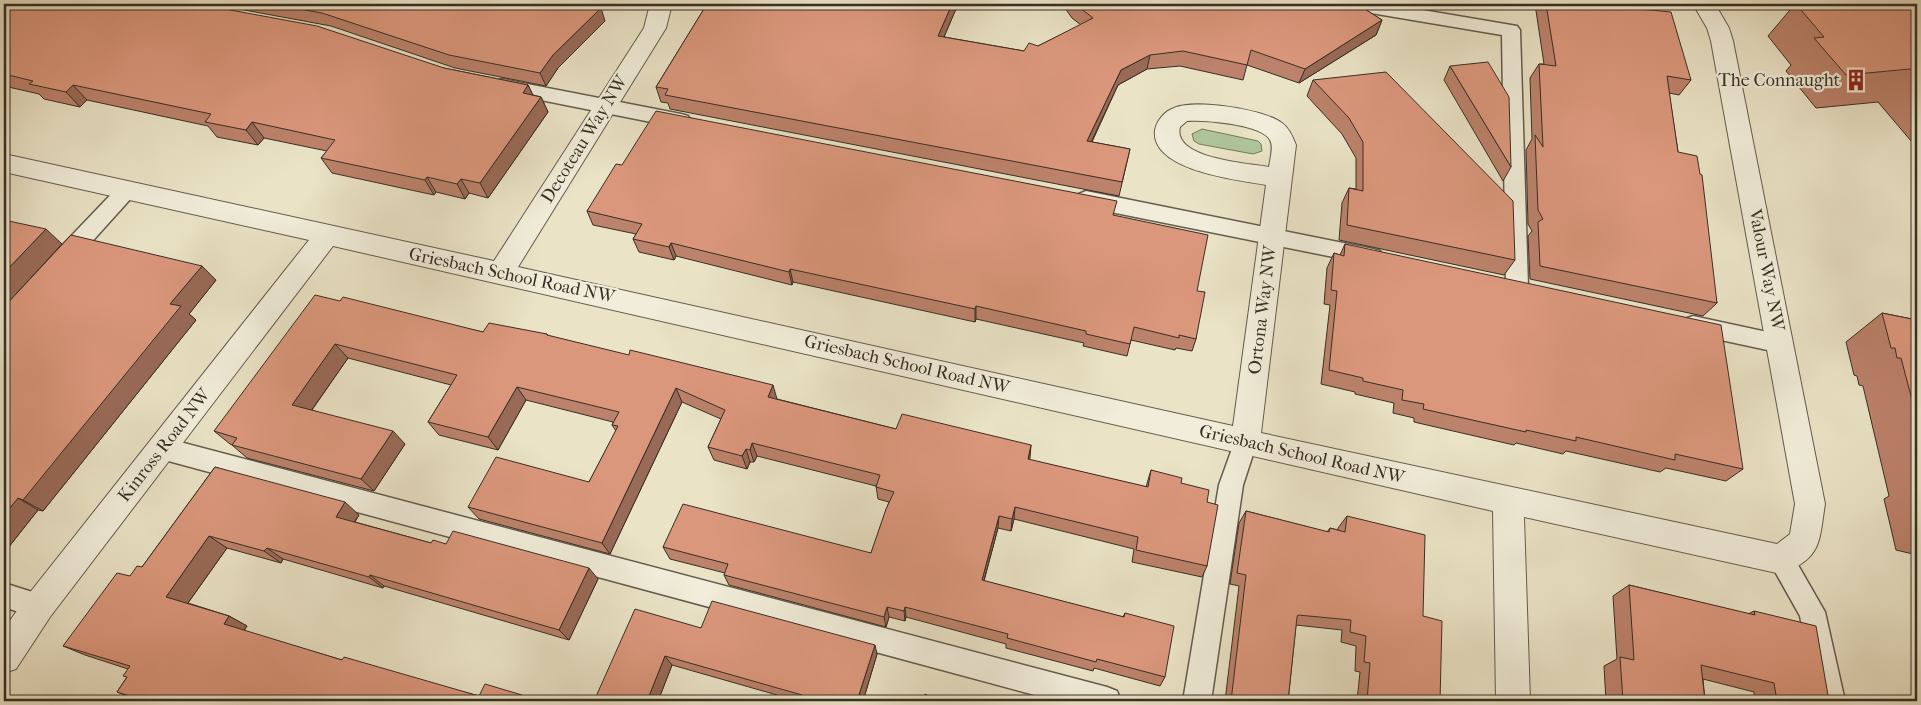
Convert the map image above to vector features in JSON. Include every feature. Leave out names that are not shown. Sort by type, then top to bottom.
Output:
[{"type":"street","name":"Decoteau Way NW","points":[[501,272],[655,28],[661,4]]},
{"type":"street","name":"Valour Way NW","points":[[1704,4],[1718,28],[1722,41],[1810,504],[1793,550]]},
{"type":"street","name":"Griesbach School Road NW","points":[[4,163],[501,272],[1508,502],[1793,550]]},
{"type":"street","name":"Ortona Way NW","points":[[1245,442],[1279,178]]},
{"type":"street","name":"Kinross Road NW","points":[[4,657],[39,606],[327,235]]},
{"type":"street","points":[[1508,502],[1513,701]]},
{"type":"lane","points":[[172,4],[237,16]]},
{"type":"lane","points":[[1353,4],[1511,30],[1517,287]]},
{"type":"lane","points":[[481,81],[696,124]]},
{"type":"lane","points":[[49,274],[127,190]]},
{"type":"lane","points":[[1064,195],[1392,260]]},
{"type":"lane","points":[[1677,322],[1781,344]]},
{"type":"lane","points":[[1197,701],[1232,485],[1245,442]]},
{"type":"lane","points":[[161,448],[1107,701]]},
{"type":"lane","points":[[1793,550],[1812,612],[1831,701]]},
{"type":"lane","points":[[4,595],[39,606]]},
{"type":"green space","points":[[1202,129],[1258,141],[1261,144],[1262,151],[1253,154],[1199,144],[1194,141],[1192,134]]},
{"type":"building","points":[[4,4],[168,4],[186,8],[190,4],[198,4],[317,26],[444,68],[528,85],[523,93],[541,97],[480,183],[461,179],[457,184],[427,177],[425,180],[321,158],[335,140],[252,122],[246,130],[205,122],[211,114],[73,85],[66,92],[29,84],[33,81],[4,74]]},
{"type":"building","points":[[271,4],[589,4],[601,8],[553,55],[540,73],[449,55],[322,13]]},
{"type":"building","points":[[707,4],[952,4],[938,36],[1024,51],[1029,43],[1038,46],[1093,18],[1075,4],[1357,4],[1382,20],[1305,69],[1251,50],[1247,65],[1183,51],[1150,55],[1121,70],[1087,141],[1130,149],[1122,182],[665,95],[668,89],[656,87]]},
{"type":"building","points":[[1546,4],[1588,4],[1671,12],[1691,80],[1667,76],[1678,152],[1697,156],[1700,174],[1702,175],[1717,303],[1540,266],[1538,222],[1543,219],[1538,210],[1535,135],[1543,147],[1539,64],[1556,66]]},
{"type":"building","points":[[1796,4],[1917,4],[1917,77],[1910,69],[1846,75],[1814,38],[1824,37]]},
{"type":"building","points":[[1488,62],[1509,97],[1511,167],[1450,66]]},
{"type":"building","points":[[1386,72],[1513,201],[1515,260],[1347,225],[1349,188],[1363,191],[1363,142],[1349,118],[1313,80]]},
{"type":"building","points":[[656,111],[1117,201],[1113,215],[1208,235],[1197,291],[1205,292],[1196,339],[1179,335],[1179,338],[1134,327],[1130,344],[1086,334],[1086,331],[976,306],[975,309],[790,269],[789,272],[671,243],[669,247],[633,239],[642,224],[587,211],[616,164],[622,165]]},
{"type":"building","points":[[4,220],[46,229],[4,273]]},
{"type":"building","points":[[71,235],[202,266],[170,304],[181,306],[23,500],[18,498],[4,515],[4,307]]},
{"type":"building","points":[[1345,244],[1721,325],[1743,469],[1675,454],[1675,460],[1576,437],[1576,441],[1526,430],[1526,432],[1423,409],[1424,404],[1402,400],[1403,390],[1363,381],[1363,378],[1329,370],[1337,291],[1331,290],[1334,253],[1344,256]]},
{"type":"building","points":[[315,295],[340,301],[343,297],[483,332],[489,323],[547,334],[629,355],[630,350],[773,385],[768,397],[896,429],[902,414],[1031,445],[1028,459],[1148,487],[1151,470],[1182,478],[1181,483],[1209,490],[1207,502],[1218,505],[1207,566],[1136,550],[1138,537],[1015,507],[1012,519],[999,516],[982,580],[1124,617],[1125,613],[1174,626],[1165,677],[1097,659],[1096,662],[1007,638],[1008,634],[905,607],[904,611],[887,607],[884,617],[724,575],[728,564],[663,547],[683,504],[871,553],[894,492],[876,487],[880,475],[752,443],[750,450],[746,449],[742,456],[708,447],[725,410],[676,388],[602,543],[468,507],[496,457],[589,482],[618,426],[612,425],[619,412],[517,387],[488,437],[428,422],[457,375],[335,344],[292,405],[393,431],[361,479],[232,445],[237,438],[214,431]]},
{"type":"building","points":[[1882,313],[1917,320],[1917,419],[1901,358],[1897,358],[1895,348],[1891,348]]},
{"type":"building","points":[[215,467],[345,502],[336,517],[431,543],[433,540],[446,544],[453,531],[589,568],[559,630],[370,575],[369,577],[267,548],[264,551],[209,536],[166,597],[229,616],[224,624],[342,660],[344,657],[479,696],[485,684],[542,701],[195,701],[180,697],[176,701],[146,701],[117,692],[127,677],[123,676],[130,666],[63,646],[117,573],[130,576],[137,566],[142,567]]},
{"type":"building","points":[[1246,511],[1329,532],[1330,528],[1345,532],[1347,516],[1425,535],[1423,616],[1442,621],[1440,701],[1367,701],[1370,663],[1364,662],[1366,636],[1350,632],[1351,620],[1298,615],[1288,701],[1231,701],[1246,575],[1237,573]]},
{"type":"building","points":[[1629,585],[1755,615],[1754,611],[1816,626],[1829,701],[1777,701],[1774,683],[1701,665],[1705,701],[1623,701],[1620,657],[1634,660]]},
{"type":"building","points":[[712,601],[875,645],[857,701],[800,701],[802,695],[665,656],[647,701],[594,701],[635,609],[701,628]]},
{"type":"building","points":[[925,694],[938,701],[921,701]]},
{"type":"place","name":"The Connaught","points":[[1856,80]]}]
